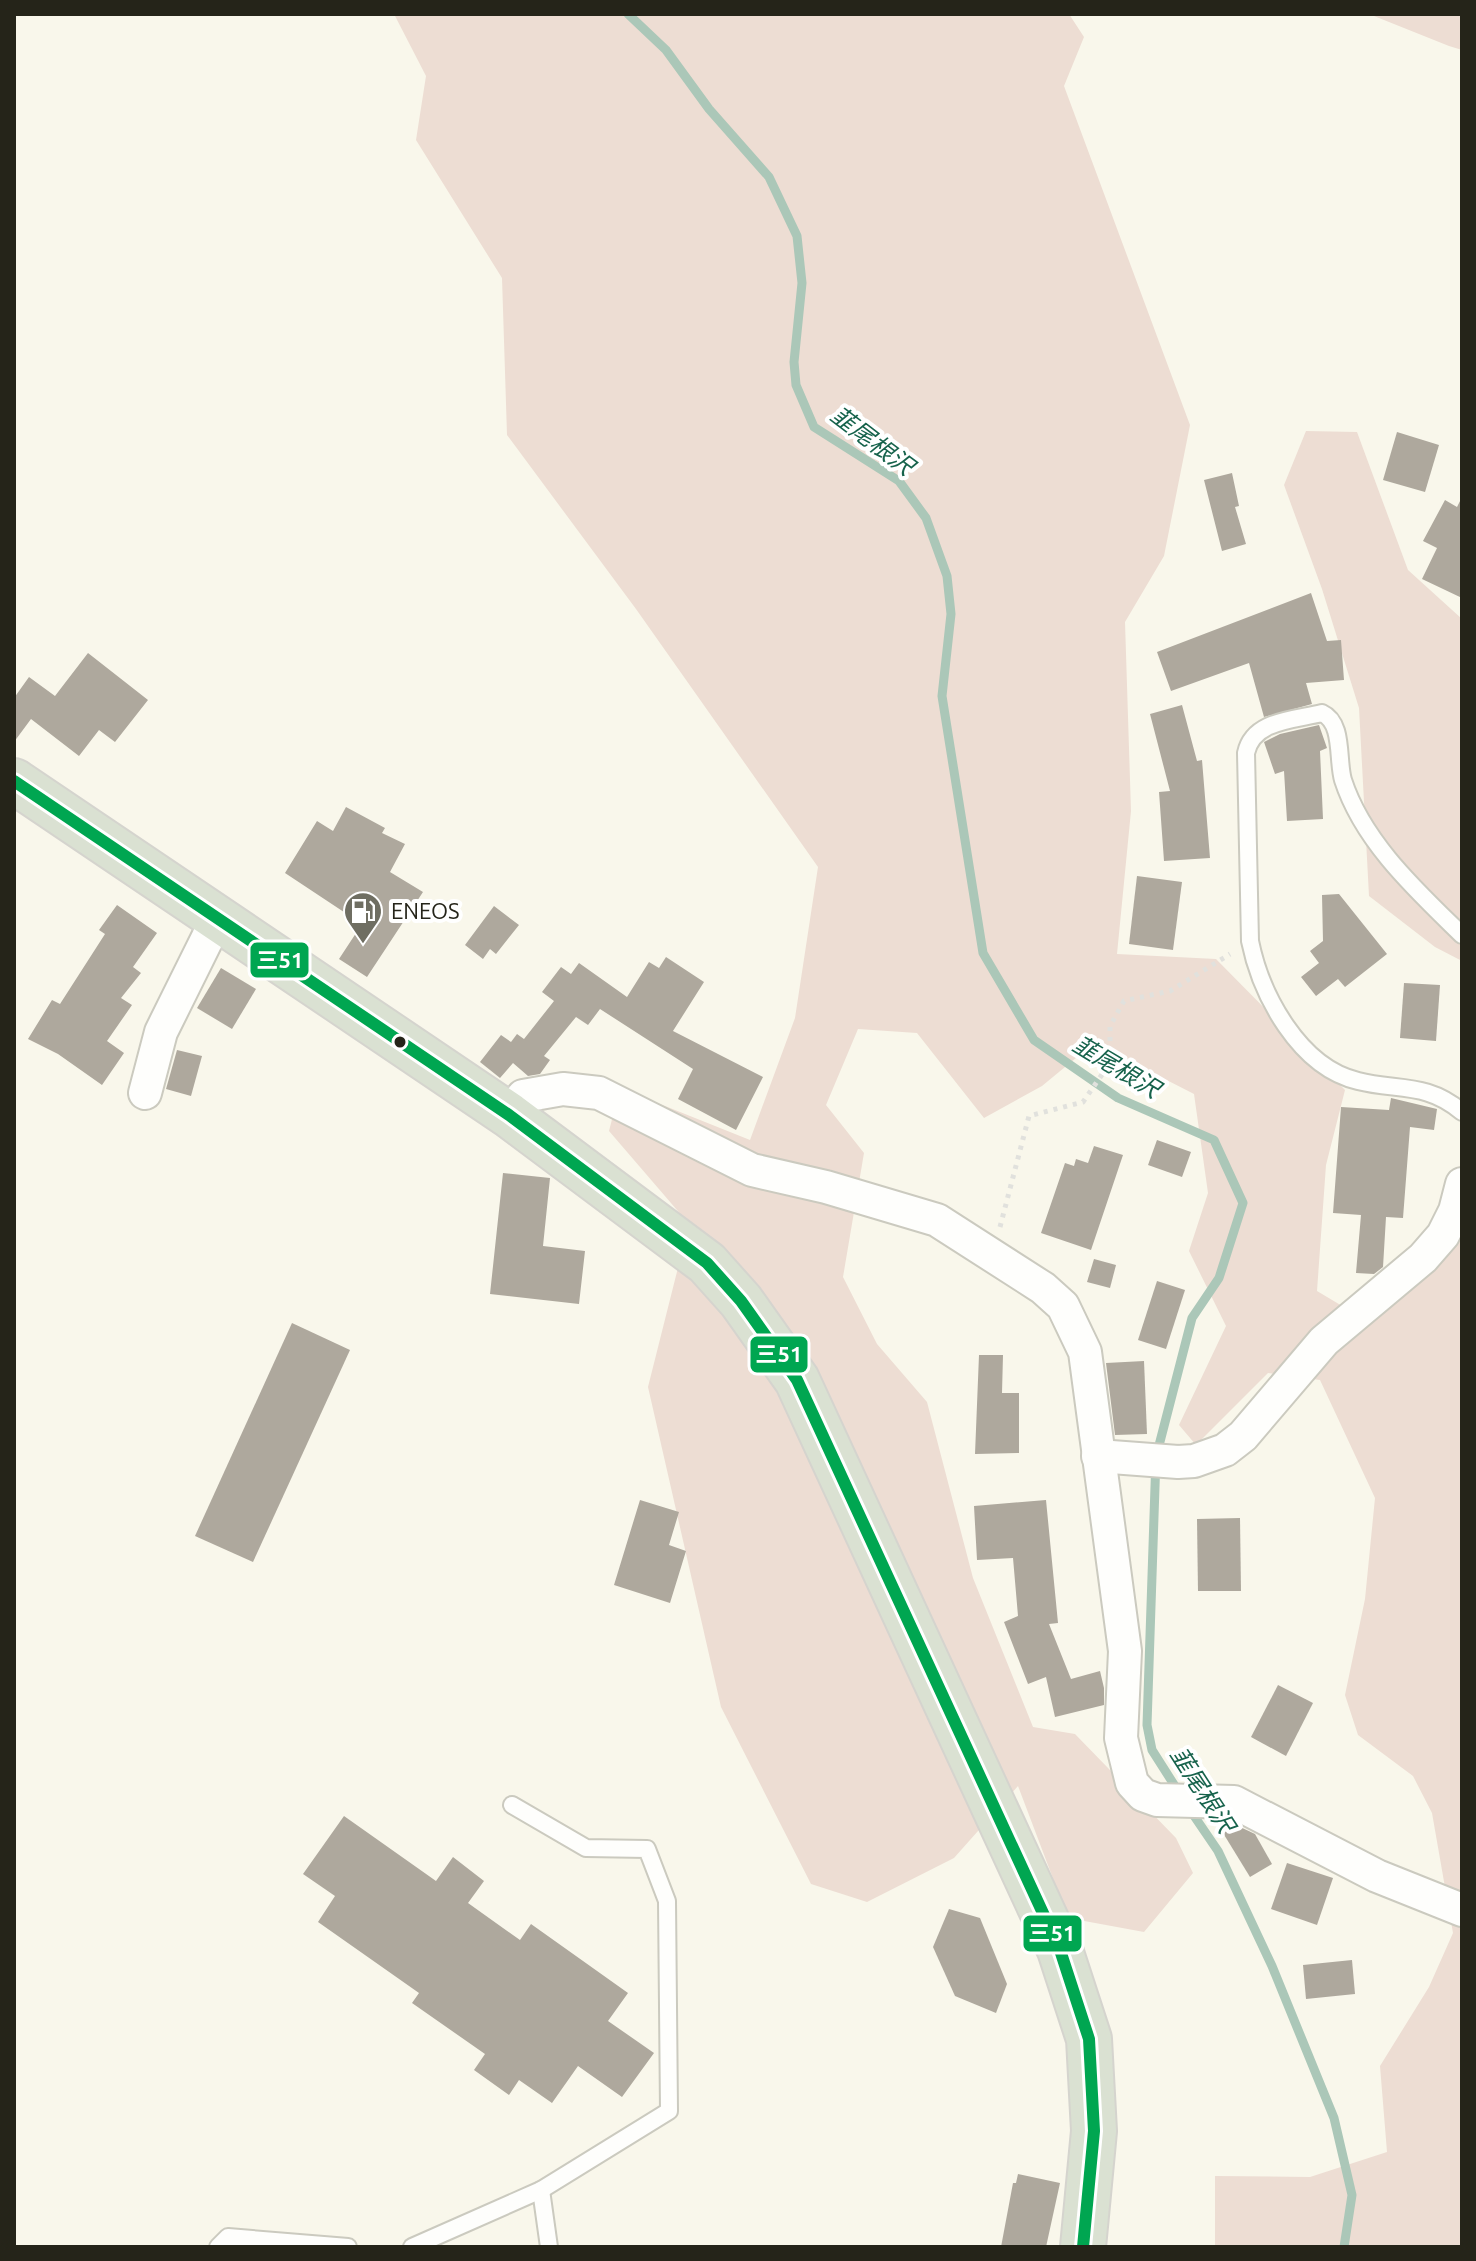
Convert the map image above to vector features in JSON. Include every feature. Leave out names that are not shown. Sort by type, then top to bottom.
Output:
[{"type":"highway","points":[[14,781],[509,1115],[707,1263],[741,1301],[797,1380],[1060,1950],[1089,2039],[1094,2131],[1083,2247]]},
{"type":"street","points":[[145,1093],[161,1032],[217,919]]},
{"type":"street","points":[[509,1115],[523,1096],[563,1089],[599,1093],[752,1170],[826,1187],[937,1220],[1063,1306],[1078,1331],[1085,1352],[1125,1651],[1121,1738],[1124,1763],[1132,1783],[1143,1795],[1157,1800],[1234,1802],[1377,1876],[1462,1910]]},
{"type":"street","points":[[1098,1456],[1178,1462],[1210,1457],[1243,1436],[1324,1341],[1423,1258],[1443,1235],[1455,1211],[1462,1184]]},
{"type":"lane","points":[[1462,935],[1413,887],[1369,832],[1343,779],[1335,725],[1322,713],[1265,726],[1248,741],[1250,941],[1256,970],[1281,1015],[1310,1053],[1346,1077],[1427,1091],[1450,1101],[1462,1112]]},
{"type":"lane","points":[[412,2247],[541,2190],[669,2111],[667,1901],[647,1849],[586,1848],[512,1805]]},
{"type":"lane","points":[[541,2190],[549,2247]]},
{"type":"lane","points":[[218,2247],[228,2237],[348,2247]]},
{"type":"path","points":[[993,1256],[1029,1116],[1083,1102],[1110,1063],[1110,1026],[1124,1001],[1170,991],[1250,941]]},
{"type":"shaded area","points":[[394,14],[1069,14],[1084,37],[1064,86],[1190,425],[1164,556],[1125,622],[1131,811],[1117,954],[1216,959],[1345,1090],[1326,1165],[1317,1291],[1369,1322],[1462,1221],[1462,2247],[1215,2247],[1215,2176],[1310,2177],[1387,2152],[1380,2066],[1429,1987],[1453,1933],[1432,1813],[1413,1776],[1358,1735],[1345,1695],[1365,1599],[1375,1498],[1320,1380],[1268,1373],[1196,1445],[1179,1425],[1226,1326],[1189,1251],[1208,1193],[1194,1094],[1151,1072],[1082,1053],[1042,1086],[984,1118],[917,1033],[858,1029],[826,1105],[864,1153],[843,1277],[877,1344],[927,1402],[973,1578],[1033,1727],[1075,1734],[1176,1838],[1193,1873],[1144,1932],[1068,1918],[1018,1786],[954,1858],[867,1902],[811,1884],[721,1707],[648,1387],[689,1224],[609,1131],[620,1088],[750,1140],[795,1018],[818,867],[636,609],[507,435],[502,278],[416,140],[426,76]]},
{"type":"shaded area","points":[[1369,14],[1462,14],[1462,50],[1449,46]]},
{"type":"shaded area","points":[[1306,431],[1357,432],[1408,570],[1462,619],[1462,961],[1435,947],[1369,896],[1359,708],[1322,589],[1284,485]]},
{"type":"building","points":[[1397,432],[1439,445],[1425,492],[1383,480]]},
{"type":"building","points":[[1232,473],[1239,506],[1235,507],[1246,544],[1222,551],[1204,480]]},
{"type":"building","points":[[1462,497],[1462,598],[1422,579],[1437,548],[1423,541],[1445,500],[1457,507]]},
{"type":"building","points":[[1311,593],[1327,641],[1341,640],[1344,680],[1306,683],[1312,704],[1264,717],[1249,663],[1171,691],[1157,652]]},
{"type":"building","points":[[88,653],[148,700],[115,742],[99,730],[79,756],[31,719],[14,742],[14,698],[29,677],[55,696]]},
{"type":"building","points":[[1182,705],[1197,761],[1202,760],[1210,858],[1164,861],[1159,792],[1170,791],[1150,714]]},
{"type":"building","points":[[1319,725],[1327,748],[1320,751],[1323,819],[1287,821],[1284,771],[1275,774],[1264,742],[1280,734]]},
{"type":"building","points":[[346,807],[385,828],[382,833],[405,844],[390,872],[423,892],[367,977],[339,959],[362,924],[285,873],[317,821],[333,831]]},
{"type":"building","points":[[1137,876],[1182,882],[1173,950],[1129,944]]},
{"type":"building","points":[[1339,894],[1387,954],[1345,987],[1338,979],[1316,996],[1301,977],[1319,963],[1310,951],[1323,941],[1322,895]]},
{"type":"building","points":[[117,905],[157,933],[133,967],[141,973],[121,998],[132,1005],[107,1041],[124,1053],[102,1085],[58,1054],[28,1039],[52,1000],[60,1004],[105,934],[99,930]]},
{"type":"building","points":[[494,906],[519,925],[496,954],[490,949],[483,959],[465,945]]},
{"type":"building","points":[[666,957],[704,982],[673,1031],[763,1077],[736,1130],[678,1099],[693,1069],[600,1009],[588,1025],[576,1017],[544,1056],[550,1060],[540,1074],[528,1076],[513,1063],[500,1078],[480,1062],[501,1035],[511,1042],[517,1034],[524,1039],[554,1001],[542,992],[561,967],[571,974],[579,963],[627,997],[649,962],[659,968]]},
{"type":"building","points":[[221,968],[256,989],[232,1029],[197,1008]]},
{"type":"building","points":[[1404,983],[1440,985],[1436,1041],[1400,1038]]},
{"type":"building","points":[[177,1050],[202,1056],[191,1096],[166,1089]]},
{"type":"building","points":[[1391,1098],[1437,1109],[1434,1130],[1410,1127],[1403,1218],[1386,1217],[1383,1267],[1374,1274],[1356,1273],[1361,1215],[1333,1213],[1341,1107],[1389,1110]]},
{"type":"building","points":[[1157,1140],[1191,1152],[1182,1177],[1148,1165]]},
{"type":"building","points":[[1094,1146],[1123,1155],[1091,1250],[1041,1233],[1065,1163],[1074,1166],[1076,1159],[1088,1163]]},
{"type":"building","points":[[503,1173],[550,1178],[543,1246],[585,1251],[579,1304],[490,1294]]},
{"type":"building","points":[[1094,1259],[1116,1265],[1110,1288],[1087,1282]]},
{"type":"building","points":[[1157,1281],[1185,1290],[1166,1349],[1138,1340]]},
{"type":"building","points":[[292,1323],[350,1350],[253,1562],[195,1536]]},
{"type":"building","points":[[979,1355],[1003,1355],[1002,1393],[1019,1393],[1019,1453],[975,1454]]},
{"type":"building","points":[[1144,1361],[1147,1434],[1115,1435],[1106,1363]]},
{"type":"building","points":[[640,1500],[679,1512],[669,1545],[686,1551],[670,1603],[614,1585]]},
{"type":"building","points":[[1046,1500],[1058,1623],[1049,1624],[1071,1679],[1100,1671],[1104,1688],[1104,1705],[1055,1717],[1046,1677],[1028,1684],[1004,1622],[1018,1616],[1013,1558],[977,1560],[974,1506]]},
{"type":"building","points":[[1240,1518],[1241,1591],[1198,1591],[1197,1519]]},
{"type":"building","points":[[1278,1685],[1313,1703],[1286,1756],[1251,1737]]},
{"type":"building","points":[[344,1816],[436,1881],[453,1857],[484,1881],[468,1903],[520,1940],[531,1924],[628,1993],[608,2021],[654,2053],[622,2097],[578,2066],[552,2103],[519,2080],[509,2095],[474,2070],[485,2054],[412,2003],[419,1993],[318,1922],[335,1896],[303,1874]]},
{"type":"building","points":[[1236,1825],[1255,1834],[1272,1864],[1250,1877],[1223,1833]]},
{"type":"building","points":[[1287,1863],[1333,1878],[1317,1925],[1271,1909]]},
{"type":"building","points":[[949,1909],[980,1918],[1007,1984],[996,2013],[955,1996],[933,1947]]},
{"type":"building","points":[[1352,1960],[1355,1994],[1306,1999],[1303,1965]]},
{"type":"building","points":[[1018,2174],[1060,2183],[1046,2247],[1001,2247],[1013,2183],[1016,2183]]},
{"type":"waterway","name":"韮尾根沢","points":[[628,14],[666,50],[709,109],[769,177],[797,236],[802,283],[794,362],[796,385],[814,427],[899,481],[926,518],[947,576],[951,614],[942,696],[983,953],[1034,1040],[1118,1098],[1214,1140],[1243,1203],[1219,1278],[1192,1318],[1156,1457],[1147,1725],[1152,1750],[1180,1794]]},
{"type":"waterway","name":"韮尾根沢","points":[[1188,1807],[1218,1851],[1272,1966],[1334,2118],[1352,2195],[1344,2247]]},
{"type":"transit line","name":"三51","points":[[14,781],[509,1115],[707,1263],[741,1301],[797,1380],[1060,1950],[1089,2039],[1094,2131],[1083,2247]]},
{"type":"place","name":"ENEOS","points":[[363,945]]}]
